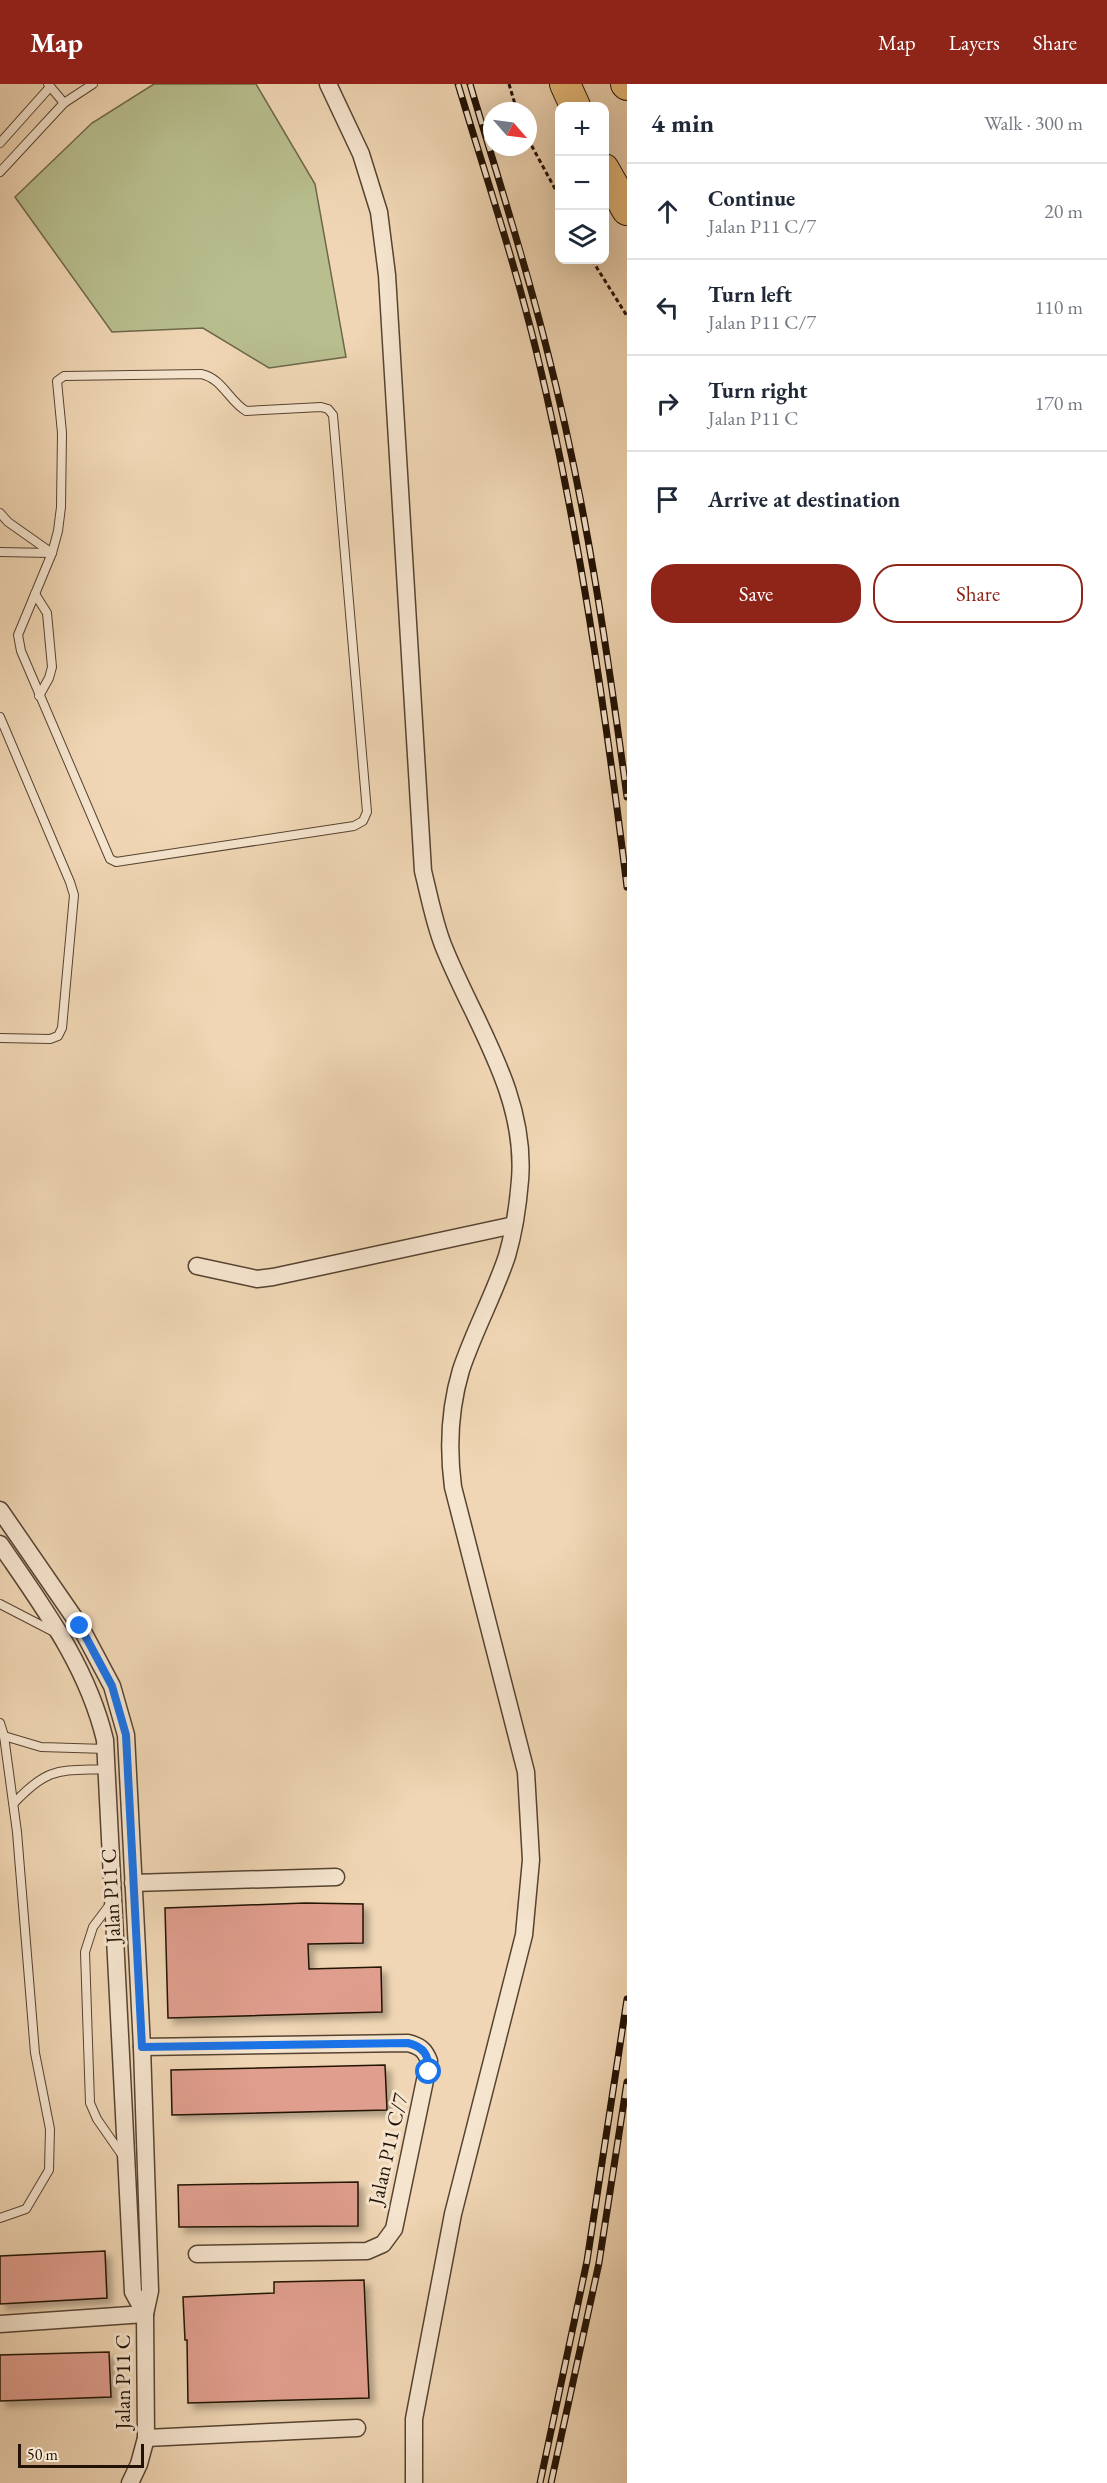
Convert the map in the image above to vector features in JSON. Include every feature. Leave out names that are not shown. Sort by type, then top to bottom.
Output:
[{"type":"highway","points":[[565,84],[573,102]]},
{"type":"highway","points":[[609,178],[627,210]]},
{"type":"street","points":[[328,84],[362,154],[379,212],[387,275],[423,871],[442,944],[507,1086],[518,1134],[520,1177],[514,1225],[507,1255],[461,1371],[453,1416],[450,1463],[453,1487],[526,1772],[531,1860],[524,1935],[453,2214],[416,2408],[414,2483]]},
{"type":"street","points":[[197,1266],[257,1279],[273,1277],[514,1225]]},
{"type":"street","name":"Jalan P11 C","points":[[0,1510],[80,1626],[112,1686],[126,1735],[142,2047],[150,2291],[146,2314],[147,2438],[130,2483]]},
{"type":"street","name":"Jalan P11 C","points":[[0,1544],[64,1637],[92,1696],[107,1749],[133,2292],[146,2314]]},
{"type":"street","points":[[133,1883],[336,1877]]},
{"type":"street","name":"Jalan P11 C/7","points":[[142,2047],[408,2043],[426,2052],[429,2061],[394,2229],[382,2244],[367,2251],[197,2254]]},
{"type":"street","points":[[0,2324],[146,2314]]},
{"type":"street","points":[[147,2438],[357,2428]]},
{"type":"lane","points":[[0,172],[64,103],[93,84]]},
{"type":"lane","points":[[0,143],[49,85],[64,103]]},
{"type":"lane","points":[[201,374],[210,376],[246,411],[321,407],[328,409],[333,415],[367,812],[363,821],[354,826],[116,862],[110,859],[21,651],[18,635],[51,553],[58,531],[62,481],[62,433],[57,381],[64,376],[201,374]]},
{"type":"lane","points":[[0,513],[8,522],[51,553]]},
{"type":"lane","points":[[0,552],[51,553]]},
{"type":"lane","points":[[35,594],[47,613],[52,667],[50,678],[39,696]]},
{"type":"lane","points":[[0,717],[74,896],[62,1028],[58,1036],[50,1040],[0,1038]]},
{"type":"lane","points":[[0,1604],[64,1637]]},
{"type":"lane","points":[[0,1723],[14,1803],[35,2053],[50,2129],[49,2170],[26,2209],[0,2218]]},
{"type":"lane","points":[[4,1736],[41,1747],[107,1749]]},
{"type":"lane","points":[[14,1803],[40,1779],[54,1772],[107,1768]]},
{"type":"lane","points":[[113,1900],[93,1927],[85,1952],[90,2103],[97,2119],[126,2160]]},
{"type":"path","points":[[509,84],[514,102]]},
{"type":"path","points":[[537,156],[555,189]]},
{"type":"path","points":[[594,264],[627,316]]},
{"type":"green space","points":[[154,84],[256,84],[315,184],[346,357],[269,368],[203,328],[112,332],[15,197],[92,123]]},
{"type":"building","points":[[305,1903],[363,1904],[363,1943],[308,1944],[309,1969],[381,1967],[382,2012],[168,2018],[165,1908]]},
{"type":"building","points":[[385,2065],[387,2110],[172,2115],[171,2070]]},
{"type":"building","points":[[358,2182],[358,2226],[179,2227],[178,2185]]},
{"type":"building","points":[[105,2251],[107,2298],[0,2304],[0,2256]]},
{"type":"building","points":[[364,2280],[369,2398],[188,2403],[187,2340],[185,2340],[183,2297],[274,2293],[274,2282]]},
{"type":"building","points":[[109,2352],[111,2397],[0,2401],[0,2355]]},
{"type":"railway","points":[[458,84],[519,286],[537,354],[566,486],[590,619],[627,887]]},
{"type":"railway","points":[[470,84],[529,283],[561,405],[594,573],[627,797]]},
{"type":"railway","points":[[540,2483],[587,2261],[627,1999]]},
{"type":"railway","points":[[551,2483],[599,2263],[627,2082]]},
{"type":"route","points":[[80,1626],[112,1686],[126,1735],[142,2047],[408,2043],[426,2052],[429,2072]]}]
